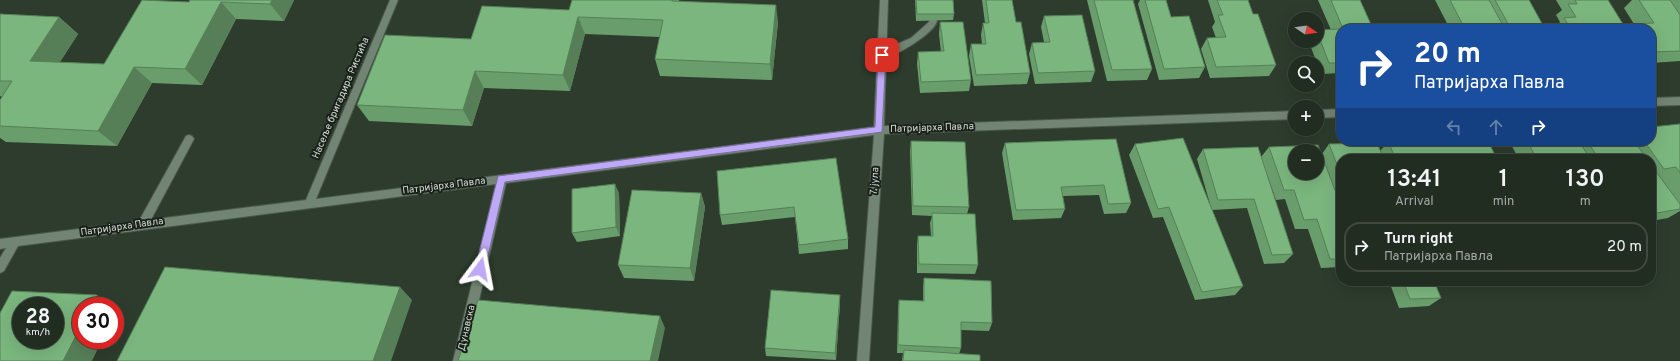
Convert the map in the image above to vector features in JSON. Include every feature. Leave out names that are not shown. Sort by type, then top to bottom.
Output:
[{"type":"street","name":"Насеље бригадира Ристића","points":[[309,204],[394,0]]},
{"type":"street","name":"7. јула","points":[[863,361],[879,130],[884,0]]},
{"type":"street","points":[[882,55],[914,40],[933,23],[933,21]]},
{"type":"street","points":[[1656,102],[1680,101]]},
{"type":"street","points":[[1324,114],[1336,113]]},
{"type":"street","name":"Патријарха Павла","points":[[0,244],[143,224],[879,130],[1288,115]]},
{"type":"street","points":[[143,224],[189,139]]},
{"type":"street","name":"Дунавска","points":[[459,361],[502,179]]},
{"type":"street","points":[[0,268],[15,242]]},
{"type":"building","points":[[142,0],[189,2],[190,0],[272,0],[270,4],[221,2],[185,69],[134,67],[98,131],[0,126],[0,100],[12,81],[0,81],[0,14],[59,17],[30,61],[104,64]]},
{"type":"building","points":[[572,0],[672,0],[776,5],[770,64],[655,59],[663,20],[578,17],[563,75],[475,71],[463,110],[357,105],[385,35],[471,39],[482,6],[569,10]]},
{"type":"building","points":[[916,0],[953,0],[954,14],[917,14]]},
{"type":"building","points":[[986,0],[1012,0],[1016,22],[1021,22],[1030,73],[976,75],[971,44],[986,44],[983,23],[989,23]]},
{"type":"building","points":[[1094,0],[1133,0],[1152,69],[1112,70]]},
{"type":"building","points":[[1145,0],[1166,0],[1171,17],[1189,16],[1205,67],[1164,69]]},
{"type":"building","points":[[1217,0],[1248,0],[1253,14],[1258,14],[1276,65],[1216,67],[1207,38],[1226,37],[1218,15],[1223,15]]},
{"type":"building","points":[[1331,0],[1360,0],[1371,24],[1341,24]]},
{"type":"building","points":[[1450,0],[1489,0],[1502,24],[1462,24]]},
{"type":"building","points":[[1495,0],[1529,0],[1542,24],[1508,24]]},
{"type":"building","points":[[1575,0],[1608,0],[1623,24],[1568,24],[1564,18],[1576,17],[1568,4],[1577,4]]},
{"type":"building","points":[[1639,0],[1670,0],[1680,15],[1680,51],[1656,52],[1656,24],[1629,24],[1654,23]]},
{"type":"building","points":[[1082,15],[1095,71],[1038,73],[1032,43],[1050,42],[1044,16]]},
{"type":"building","points":[[940,22],[963,22],[971,80],[921,82],[918,52],[944,51]]},
{"type":"building","points":[[1336,29],[1336,63],[1329,63],[1323,48],[1324,30]]},
{"type":"building","points":[[1680,124],[1680,173],[1676,167],[1664,169],[1656,158],[1656,154],[1653,154],[1648,146],[1656,146],[1656,126]]},
{"type":"building","points":[[1183,138],[1243,286],[1202,292],[1169,207],[1158,209],[1135,144]]},
{"type":"building","points":[[1116,139],[1131,203],[1108,204],[1104,185],[1061,187],[1065,209],[1016,210],[1005,143]]},
{"type":"building","points":[[911,141],[965,142],[969,207],[913,206]]},
{"type":"building","points":[[1329,144],[1336,144],[1336,146],[1378,146],[1382,154],[1336,154],[1336,162]]},
{"type":"building","points":[[1288,146],[1288,180],[1324,180],[1324,161],[1336,193],[1336,259],[1330,259],[1317,219],[1304,220],[1294,190],[1284,190],[1269,147]]},
{"type":"building","points":[[1390,146],[1490,146],[1494,154],[1394,154]]},
{"type":"building","points":[[1530,146],[1582,146],[1587,154],[1534,154]]},
{"type":"building","points":[[1590,146],[1638,146],[1643,154],[1596,154]]},
{"type":"building","points":[[1258,147],[1293,254],[1272,255],[1254,199],[1218,200],[1203,149]]},
{"type":"building","points":[[836,158],[848,239],[799,245],[794,207],[720,215],[717,171]]},
{"type":"building","points":[[1656,172],[1680,204],[1680,209],[1656,213]]},
{"type":"building","points":[[615,184],[616,227],[572,233],[572,189]]},
{"type":"building","points":[[632,190],[701,193],[690,268],[618,265]]},
{"type":"building","points":[[932,213],[975,214],[978,265],[919,264],[918,236],[933,236]]},
{"type":"building","points":[[165,267],[400,287],[373,361],[117,361]]},
{"type":"building","points":[[924,278],[991,281],[992,323],[961,322],[961,348],[898,345],[899,300],[924,301]]},
{"type":"building","points":[[1405,286],[1436,286],[1441,298],[1410,299]]},
{"type":"building","points":[[771,290],[840,295],[835,353],[765,348]]},
{"type":"building","points":[[12,291],[97,295],[96,297],[72,297],[72,344],[63,361],[0,361],[0,313]]},
{"type":"building","points":[[478,300],[660,316],[650,361],[458,361]]},
{"type":"building","points":[[904,350],[980,355],[980,361],[903,361]]},
{"type":"route","points":[[480,269],[502,179],[879,130],[882,55]]}]
